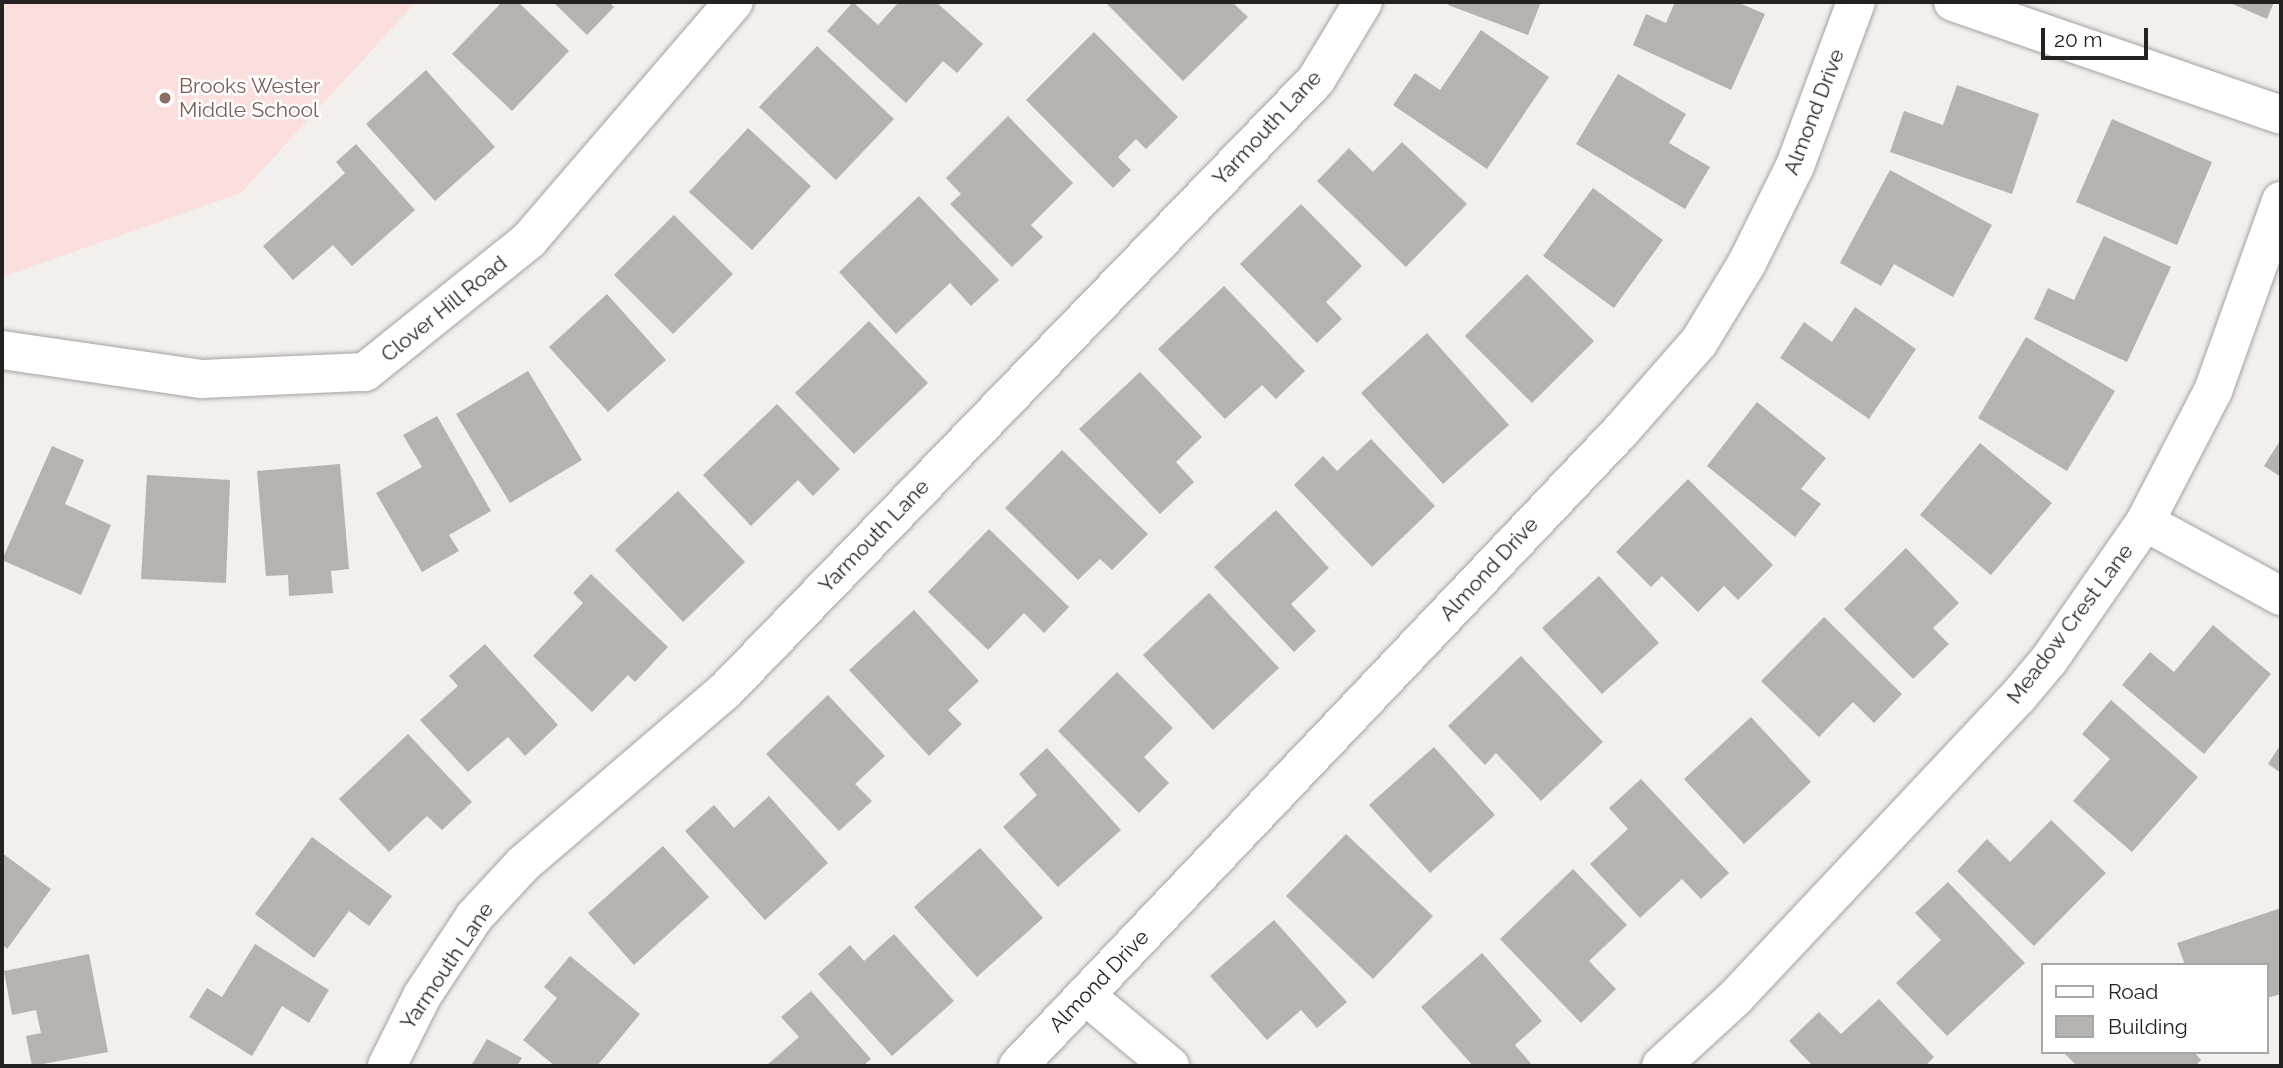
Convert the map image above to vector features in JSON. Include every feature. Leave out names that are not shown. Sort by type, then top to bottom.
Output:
[{"type":"street","name":"Clover Hill Road","points":[[2,350],[202,379],[365,372],[529,240],[734,2]]},
{"type":"street","name":"Yarmouth Lane","points":[[387,1066],[422,996],[474,917],[523,864],[726,691],[1316,80],[1363,2]]},
{"type":"street","name":"Almond Drive","points":[[1018,1066],[1610,443],[1699,342],[1747,263],[1795,166],[1856,2]]},
{"type":"street","points":[[1953,2],[2281,115]]},
{"type":"street","name":"Meadow Crest Lane","points":[[1661,1066],[1735,998],[2017,698],[2049,660],[2145,523],[2213,391],[2281,201]]},
{"type":"street","points":[[2145,523],[2281,596]]},
{"type":"street","points":[[1086,995],[1170,1066]]},
{"type":"shaded area","name":"Brooks Wester Middle School","points":[[2,2],[416,2],[241,193],[2,277]]},
{"type":"building","points":[[502,2],[518,2],[569,51],[512,111],[452,54]]},
{"type":"building","points":[[553,2],[609,2],[614,7],[587,35]]},
{"type":"building","points":[[853,2],[878,25],[899,2],[936,2],[983,44],[957,73],[943,61],[906,103],[827,31]]},
{"type":"building","points":[[1105,2],[1232,2],[1248,17],[1183,81]]},
{"type":"building","points":[[1450,2],[1541,2],[1528,35],[1448,5]]},
{"type":"building","points":[[1675,2],[1737,2],[1765,14],[1731,90],[1633,45],[1646,14],[1666,23]]},
{"type":"building","points":[[2228,2],[2274,2],[2267,19]]},
{"type":"building","points":[[1481,30],[1549,77],[1487,169],[1393,105],[1415,73],[1440,90]]},
{"type":"building","points":[[1094,32],[1178,117],[1146,149],[1136,139],[1118,157],[1131,170],[1113,188],[1026,100]]},
{"type":"building","points":[[817,46],[894,119],[836,180],[759,107]]},
{"type":"building","points":[[426,70],[495,147],[435,201],[366,124]]},
{"type":"building","points":[[1618,74],[1686,114],[1669,143],[1710,167],[1685,209],[1576,144]]},
{"type":"building","points":[[1957,85],[2039,114],[2012,194],[1890,152],[1904,111],[1943,125]]},
{"type":"building","points":[[1008,116],[1073,183],[1031,225],[1043,237],[1012,267],[950,204],[961,194],[946,178]]},
{"type":"building","points":[[2112,119],[2212,162],[2177,245],[2076,202]]},
{"type":"building","points":[[748,128],[811,186],[752,250],[689,192]]},
{"type":"building","points":[[1402,142],[1467,204],[1406,267],[1317,181],[1349,148],[1373,172]]},
{"type":"building","points":[[356,144],[415,210],[352,266],[333,245],[293,280],[263,246],[345,173],[336,162]]},
{"type":"building","points":[[1890,170],[1992,225],[1953,297],[1894,264],[1881,286],[1840,263]]},
{"type":"building","points":[[1593,188],[1663,240],[1614,308],[1543,256]]},
{"type":"building","points":[[919,196],[999,280],[971,306],[950,283],[896,334],[839,272]]},
{"type":"building","points":[[1301,204],[1362,266],[1326,302],[1342,319],[1317,343],[1240,264]]},
{"type":"building","points":[[674,215],[733,274],[673,334],[614,275]]},
{"type":"building","points":[[2104,236],[2171,267],[2127,362],[2034,319],[2048,288],[2074,300]]},
{"type":"building","points":[[1527,274],[1594,341],[1532,403],[1465,336]]},
{"type":"building","points":[[1224,286],[1305,371],[1276,399],[1262,385],[1225,419],[1158,349]]},
{"type":"building","points":[[607,294],[666,360],[608,412],[549,347]]},
{"type":"building","points":[[1855,307],[1916,349],[1869,419],[1780,358],[1804,322],[1832,342]]},
{"type":"building","points":[[869,321],[928,383],[854,454],[795,393]]},
{"type":"building","points":[[1427,333],[1509,425],[1443,484],[1361,393]]},
{"type":"building","points":[[2026,337],[2115,391],[2067,471],[1978,418]]},
{"type":"building","points":[[528,371],[582,460],[510,503],[456,414]]},
{"type":"building","points":[[1140,372],[1202,437],[1176,462],[1194,482],[1160,514],[1079,429]]},
{"type":"building","points":[[1757,402],[1826,458],[1801,489],[1821,504],[1795,537],[1707,466]]},
{"type":"building","points":[[777,404],[840,469],[813,496],[798,480],[751,526],[703,475]]},
{"type":"building","points":[[437,416],[491,511],[449,535],[459,551],[422,572],[376,493],[422,467],[403,435]]},
{"type":"building","points":[[1371,439],[1435,506],[1372,567],[1294,485],[1323,456],[1337,471]]},
{"type":"building","points":[[2281,439],[2281,477],[2264,466]]},
{"type":"building","points":[[1980,443],[2052,503],[1991,575],[1920,515]]},
{"type":"building","points":[[52,446],[84,460],[65,504],[111,525],[81,595],[2,560]]},
{"type":"building","points":[[1062,450],[1148,534],[1112,570],[1100,559],[1078,580],[1005,508]]},
{"type":"building","points":[[340,464],[349,569],[331,571],[333,593],[289,596],[288,575],[266,576],[257,471]]},
{"type":"building","points":[[147,475],[230,480],[226,583],[141,579]]},
{"type":"building","points":[[1688,479],[1773,565],[1738,600],[1724,586],[1698,612],[1662,576],[1651,587],[1616,552]]},
{"type":"building","points":[[678,491],[745,562],[683,622],[615,550]]},
{"type":"building","points":[[1276,510],[1329,568],[1291,604],[1316,631],[1294,652],[1214,567]]},
{"type":"building","points":[[989,529],[1069,607],[1044,633],[1024,613],[988,650],[928,592]]},
{"type":"building","points":[[1906,548],[1959,603],[1933,628],[1949,644],[1913,679],[1844,609]]},
{"type":"building","points":[[591,574],[668,647],[635,682],[628,675],[592,712],[533,656],[583,603],[573,593]]},
{"type":"building","points":[[1599,576],[1659,643],[1602,694],[1542,628]]},
{"type":"building","points":[[1209,593],[1279,668],[1213,730],[1143,655]]},
{"type":"building","points":[[914,610],[979,681],[948,710],[962,724],[929,756],[849,670]]},
{"type":"building","points":[[1824,617],[1902,694],[1874,723],[1853,702],[1819,737],[1761,681]]},
{"type":"building","points":[[2213,625],[2271,674],[2204,754],[2122,685],[2150,652],[2174,672]]},
{"type":"building","points":[[485,644],[558,725],[525,756],[508,737],[468,772],[420,720],[458,686],[449,676]]},
{"type":"building","points":[[1521,656],[1603,742],[1541,801],[1496,753],[1485,765],[1448,726]]},
{"type":"building","points":[[1117,672],[1173,728],[1144,757],[1169,783],[1139,813],[1058,731]]},
{"type":"building","points":[[828,695],[885,756],[855,784],[872,801],[839,831],[766,754]]},
{"type":"building","points":[[2111,700],[2198,777],[2132,852],[2073,801],[2110,759],[2082,734]]},
{"type":"building","points":[[1751,717],[1811,782],[1744,844],[1684,779]]},
{"type":"building","points":[[408,734],[472,802],[442,830],[427,816],[389,852],[339,799]]},
{"type":"building","points":[[2281,744],[2281,773],[2268,764]]},
{"type":"building","points":[[1434,747],[1495,815],[1430,873],[1369,805]]},
{"type":"building","points":[[1047,748],[1121,830],[1058,887],[1003,827],[1037,795],[1019,774]]},
{"type":"building","points":[[1641,779],[1729,873],[1701,899],[1682,879],[1640,918],[1590,864],[1628,829],[1609,808]]},
{"type":"building","points":[[769,796],[828,863],[765,920],[685,831],[714,805],[734,828]]},
{"type":"building","points":[[2051,820],[2106,873],[2034,946],[1957,871],[1987,839],[2010,862]]},
{"type":"building","points":[[1346,834],[1433,916],[1373,979],[1286,896]]},
{"type":"building","points":[[312,837],[392,896],[369,926],[349,911],[314,958],[255,914]]},
{"type":"building","points":[[663,846],[709,897],[634,965],[588,913]]},
{"type":"building","points":[[980,848],[1043,918],[977,977],[914,907]]},
{"type":"building","points":[[2,853],[51,889],[7,949],[2,944]]},
{"type":"building","points":[[1573,869],[1627,925],[1589,961],[1616,989],[1581,1023],[1500,939]]},
{"type":"building","points":[[1948,882],[2025,963],[1947,1036],[1896,983],[1941,940],[1915,913]]},
{"type":"building","points":[[2281,908],[2281,994],[2269,997],[2269,963],[2184,963],[2177,943]]},
{"type":"building","points":[[1274,920],[1347,1002],[1317,1028],[1301,1010],[1267,1040],[1210,976]]},
{"type":"building","points":[[894,934],[954,1001],[892,1056],[818,974],[850,945],[864,961]]},
{"type":"building","points":[[255,944],[329,990],[309,1023],[282,1006],[252,1056],[189,1017],[207,988],[222,997]]},
{"type":"building","points":[[1482,953],[1542,1021],[1515,1045],[1533,1066],[1473,1066],[1421,1007]]},
{"type":"building","points":[[89,954],[108,1052],[32,1066],[26,1036],[41,1033],[36,1010],[12,1015],[4,971]]},
{"type":"building","points":[[570,956],[640,1014],[597,1066],[555,1066],[523,1040],[557,998],[544,987]]},
{"type":"building","points":[[811,991],[871,1059],[863,1066],[766,1066],[799,1037],[781,1017]]},
{"type":"building","points":[[1879,999],[1934,1057],[1925,1066],[1813,1066],[1789,1041],[1819,1012],[1841,1034]]},
{"type":"building","points":[[487,1039],[522,1058],[517,1066],[471,1066]]},
{"type":"building","points":[[2065,1054],[2196,1054],[2201,1060],[2195,1066],[2077,1066]]},
{"type":"place","name":"Brooks Wester Middle School","points":[[165,98]]}]
